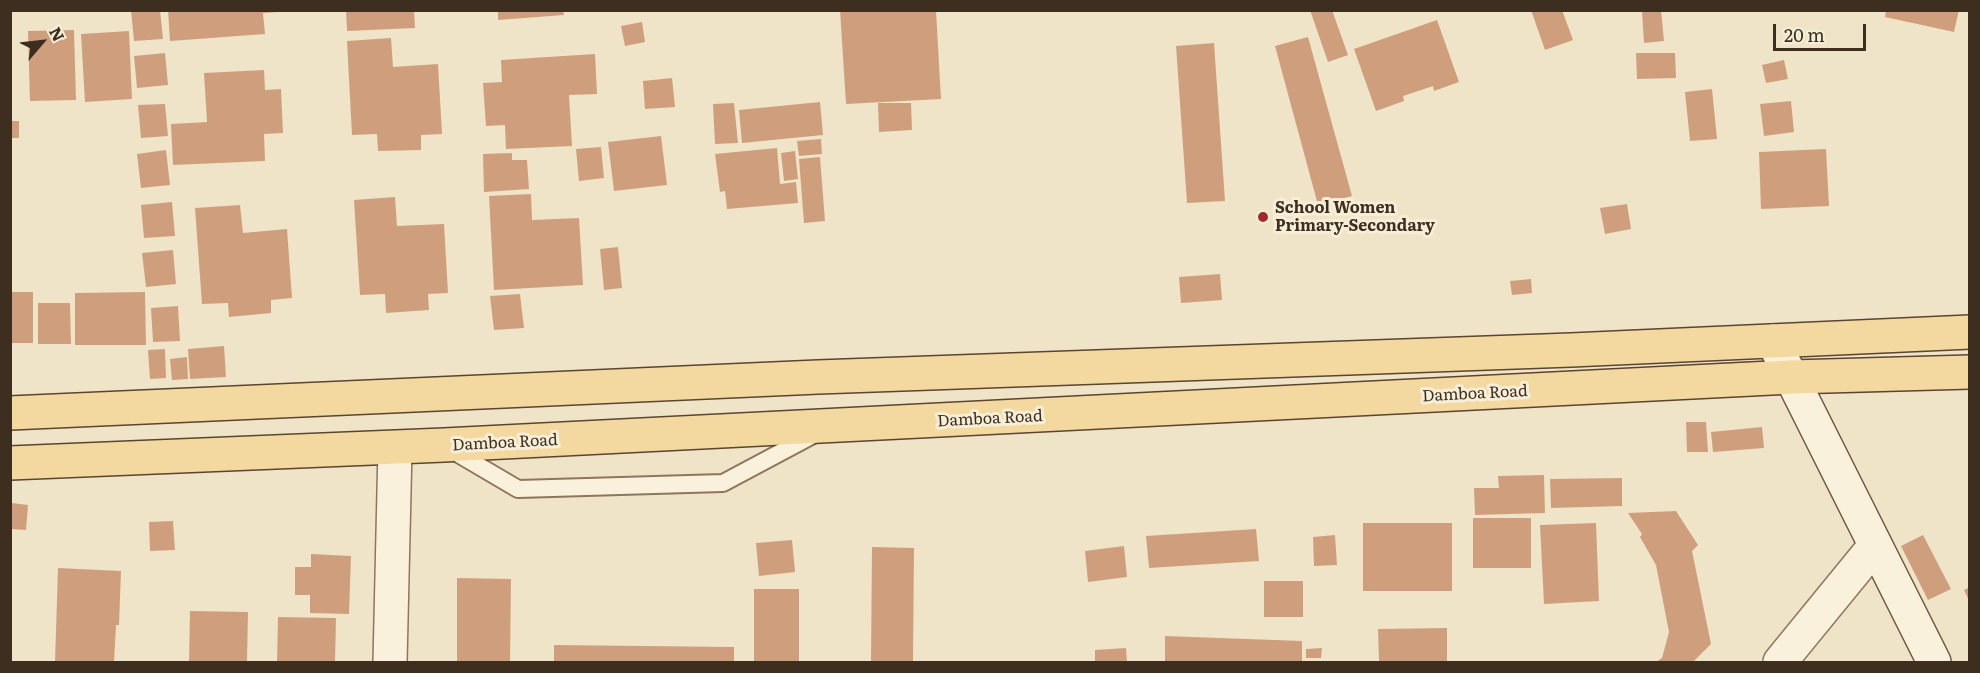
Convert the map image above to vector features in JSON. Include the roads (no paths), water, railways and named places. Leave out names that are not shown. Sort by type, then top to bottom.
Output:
[{"type":"main road","points":[[10,413],[818,377],[1970,332]]},
{"type":"main road","name":"Damboa Road","points":[[10,463],[444,446],[1791,377],[1970,372]]},
{"type":"street","points":[[1773,341],[1934,663]]},
{"type":"street","points":[[390,663],[396,448]]},
{"type":"street","points":[[1780,663],[1874,547]]},
{"type":"lane","points":[[444,446],[518,489],[723,483],[829,427]]},
{"type":"place","name":"School Women Primary-Secondary","points":[[1263,217]]}]
